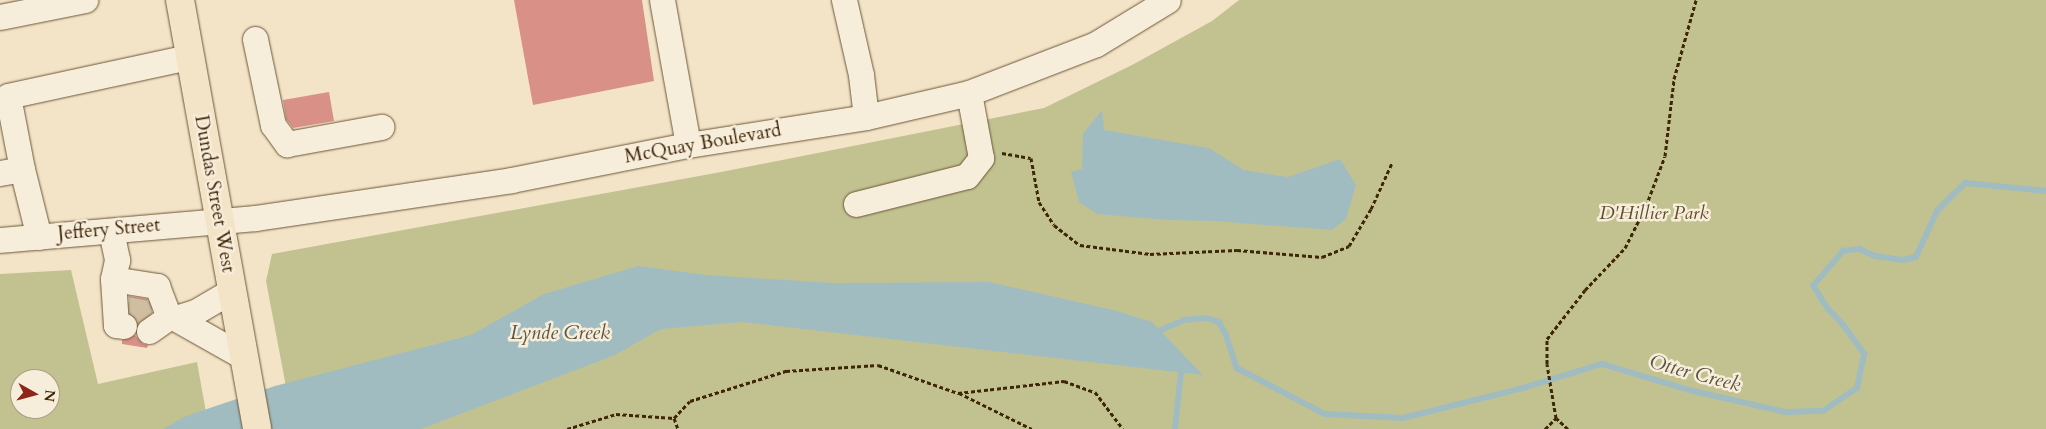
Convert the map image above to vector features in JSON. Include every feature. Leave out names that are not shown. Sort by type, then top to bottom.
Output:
[{"type":"main road","name":"Dundas Street West","points":[[182,2],[218,220],[257,429]]},
{"type":"street","points":[[0,17],[84,0]]},
{"type":"street","points":[[662,0],[688,144]]},
{"type":"street","points":[[844,0],[862,75],[866,117]]},
{"type":"street","name":"McQuay Boulevard","points":[[218,220],[256,218],[511,180],[688,144],[866,117],[968,93],[1096,44],[1168,0]]},
{"type":"street","points":[[256,40],[273,126],[287,144],[381,127]]},
{"type":"street","points":[[38,236],[11,171],[8,96],[190,57]]},
{"type":"street","points":[[856,204],[967,176],[981,158],[968,93]]},
{"type":"street","name":"Jeffery Street","points":[[0,240],[218,220]]},
{"type":"street","points":[[111,231],[117,260],[113,279],[122,314]]},
{"type":"street","points":[[113,279],[157,286],[161,320]]},
{"type":"street","points":[[161,320],[195,312],[231,291]]},
{"type":"street","points":[[161,320],[244,357]]},
{"type":"path","points":[[1568,429],[1556,418],[1547,364],[1547,339],[1585,290],[1624,248],[1646,206],[1665,156],[1674,79],[1696,0]]},
{"type":"path","points":[[979,149],[1031,158],[1039,202],[1054,225],[1080,245],[1150,254],[1237,250],[1322,256],[1350,246],[1371,209],[1392,163]]},
{"type":"path","points":[[674,418],[690,401],[786,371],[878,365],[958,393],[1032,429]]},
{"type":"path","points":[[958,393],[1064,381],[1095,392],[1123,429]]},
{"type":"path","points":[[567,429],[616,414],[674,418]]},
{"type":"path","points":[[674,418],[678,429]]},
{"type":"path","points":[[1545,429],[1556,418]]},
{"type":"green space","name":"D'Hillier Park","points":[[1239,0],[2046,0],[2046,429],[294,429],[266,281],[272,254],[721,172],[1044,108],[1132,65],[1212,21]]},
{"type":"green space","points":[[71,270],[98,384],[197,362],[209,429],[0,429],[0,274]]},
{"type":"water","points":[[1102,110],[1104,130],[1209,148],[1244,170],[1288,177],[1340,159],[1356,185],[1346,219],[1332,230],[1097,214],[1079,202],[1071,172],[1082,169],[1083,134]]},
{"type":"water","name":"Lynde Creek","points":[[638,266],[706,275],[834,283],[989,282],[1113,310],[1152,322],[1203,375],[742,322],[661,329],[615,355],[421,429],[163,429],[186,416],[275,386],[471,335],[544,294]]},
{"type":"building","points":[[514,0],[642,0],[654,81],[533,105]]},
{"type":"building","points":[[329,92],[334,121],[293,128],[286,119],[283,100]]},
{"type":"building","points":[[129,296],[147,299],[152,312],[138,323],[130,313]]},
{"type":"building","points":[[135,335],[143,344],[148,345],[147,348],[122,344],[122,340]]},
{"type":"waterway","name":"Otter Creek","points":[[1161,330],[1184,320],[1206,318],[1219,322],[1226,334],[1237,368],[1325,414],[1403,418],[1523,388],[1602,364],[1689,390],[1786,412],[1823,411],[1857,388],[1864,354],[1844,326],[1827,308],[1813,286],[1843,251],[1860,249],[1875,256],[1903,260],[1916,257],[1937,211],[1965,183],[2046,191]]},
{"type":"waterway","name":"Lynde Creek","points":[[1175,429],[1181,372]]},
{"type":"tunnel","points":[[127,309],[152,314]]}]
